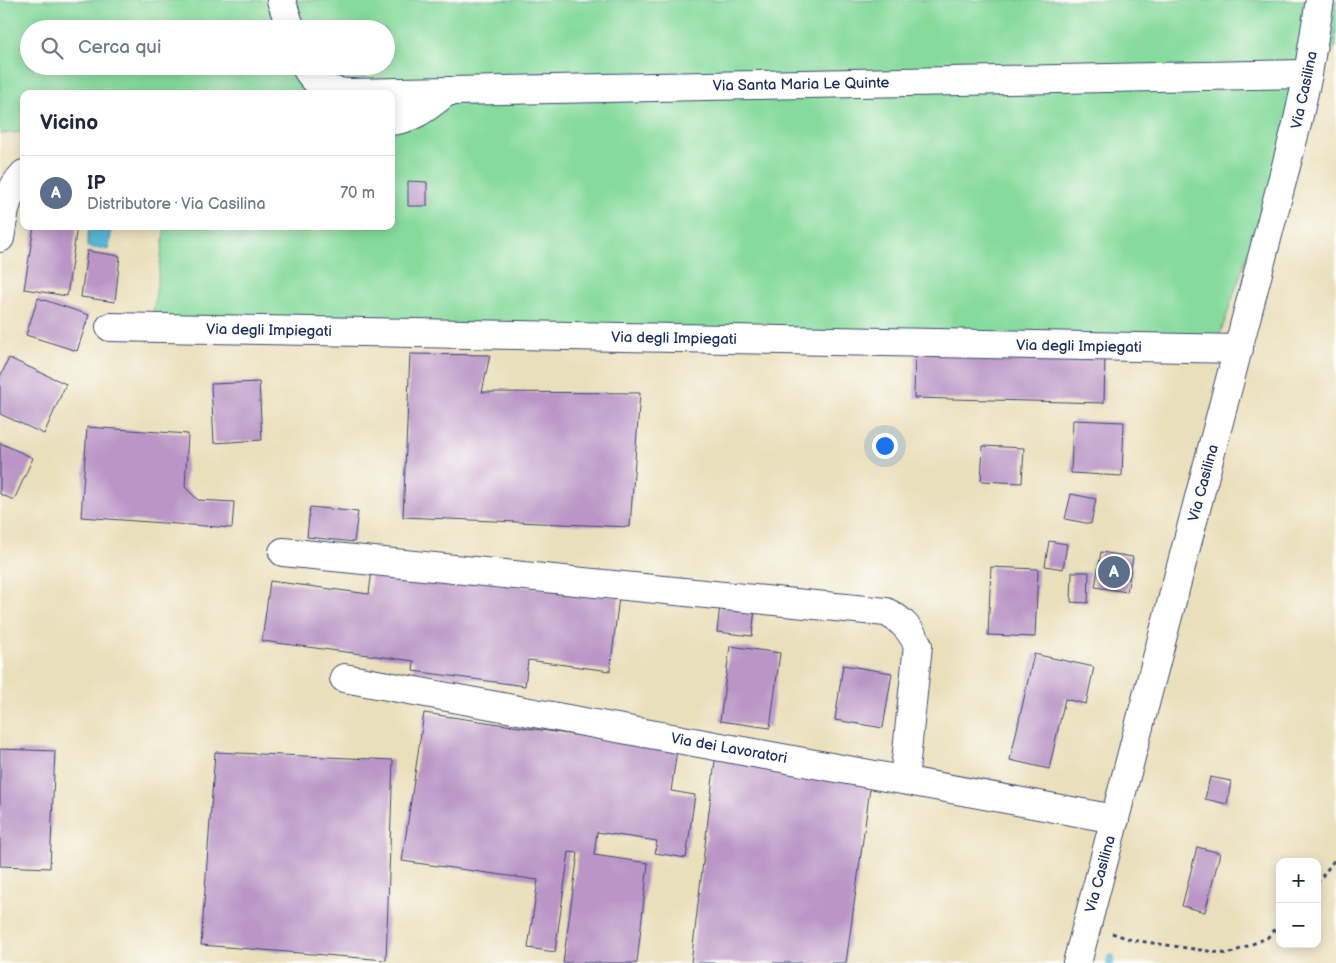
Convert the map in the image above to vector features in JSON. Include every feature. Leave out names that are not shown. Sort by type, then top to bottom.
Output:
[{"type":"street","points":[[282,0],[288,20]]},
{"type":"street","name":"Via Casilina","points":[[1077,963],[1239,349],[1308,74],[1320,0]]},
{"type":"street","name":"Via Santa Maria Le Quinte","points":[[395,91],[1308,74]]},
{"type":"street","name":"Via Santa Maria Le Quinte","points":[[310,75],[321,86],[330,90]]},
{"type":"street","points":[[395,121],[415,116],[448,91]]},
{"type":"street","points":[[0,238],[6,202],[14,185],[20,178]]},
{"type":"street","name":"Via degli Impiegati","points":[[110,327],[1239,349]]},
{"type":"street","points":[[283,552],[886,612],[898,618],[911,630],[918,645],[904,780]]},
{"type":"street","name":"Via dei Lavoratori","points":[[344,678],[1115,819]]},
{"type":"path","points":[[1321,878],[1336,858]]},
{"type":"path","points":[[1087,925],[1132,940],[1228,954],[1268,938],[1276,929]]},
{"type":"green space","points":[[0,0],[1336,0],[1336,47],[1308,75],[1217,344],[151,328],[164,230],[395,230],[395,90],[20,90],[20,132],[0,134]]},
{"type":"water","points":[[89,230],[112,230],[109,250],[87,247]]},
{"type":"building","points":[[408,181],[427,182],[427,206],[408,206]]},
{"type":"building","points":[[33,230],[76,230],[67,296],[24,289]]},
{"type":"building","points":[[87,251],[120,256],[115,302],[81,297]]},
{"type":"building","points":[[38,298],[89,315],[77,351],[26,335]]},
{"type":"building","points":[[915,350],[1105,355],[1104,403],[914,398]]},
{"type":"building","points":[[410,354],[490,355],[482,392],[640,393],[630,527],[403,517]]},
{"type":"building","points":[[9,358],[66,384],[44,434],[0,414],[0,377]]},
{"type":"building","points":[[259,382],[262,440],[214,443],[211,384]]},
{"type":"building","points":[[1073,420],[1124,422],[1122,476],[1071,473]]},
{"type":"building","points":[[87,427],[188,434],[185,487],[198,500],[234,502],[232,528],[81,517]]},
{"type":"building","points":[[0,443],[33,458],[14,500],[0,494]]},
{"type":"building","points":[[983,446],[1024,448],[1022,483],[981,481]]},
{"type":"building","points":[[1071,494],[1096,499],[1091,524],[1065,519]]},
{"type":"building","points":[[310,507],[358,512],[354,542],[307,537]]},
{"type":"building","points":[[1049,541],[1067,544],[1063,569],[1045,566]]},
{"type":"building","points":[[1101,552],[1133,557],[1127,592],[1095,587]]},
{"type":"building","points":[[991,567],[1038,569],[1035,637],[988,635]]},
{"type":"building","points":[[372,570],[619,597],[610,671],[528,660],[525,686],[413,671],[414,661],[262,641],[270,581],[369,594]]},
{"type":"building","points":[[1072,572],[1089,572],[1088,603],[1071,602]]},
{"type":"building","points":[[720,605],[755,608],[752,636],[717,632]]},
{"type":"building","points":[[730,646],[780,653],[770,728],[720,721]]},
{"type":"building","points":[[1034,654],[1094,667],[1086,704],[1065,699],[1049,769],[1010,760]]},
{"type":"building","points":[[843,665],[892,673],[883,728],[835,720]]},
{"type":"building","points":[[424,713],[677,750],[671,791],[695,795],[686,858],[655,853],[657,841],[597,832],[594,855],[648,863],[637,963],[563,963],[578,853],[569,852],[555,952],[528,948],[538,880],[402,861]]},
{"type":"building","points":[[0,749],[55,751],[50,868],[0,866]]},
{"type":"building","points":[[215,752],[393,760],[386,960],[201,945]]},
{"type":"building","points":[[716,752],[871,781],[846,963],[691,963]]},
{"type":"building","points":[[1210,777],[1231,781],[1227,804],[1205,799]]},
{"type":"building","points":[[1197,847],[1220,853],[1205,912],[1182,906]]},
{"type":"waterway","points":[[1110,963],[1111,958]]},
{"type":"place","name":"IP","points":[[1114,572]]}]
